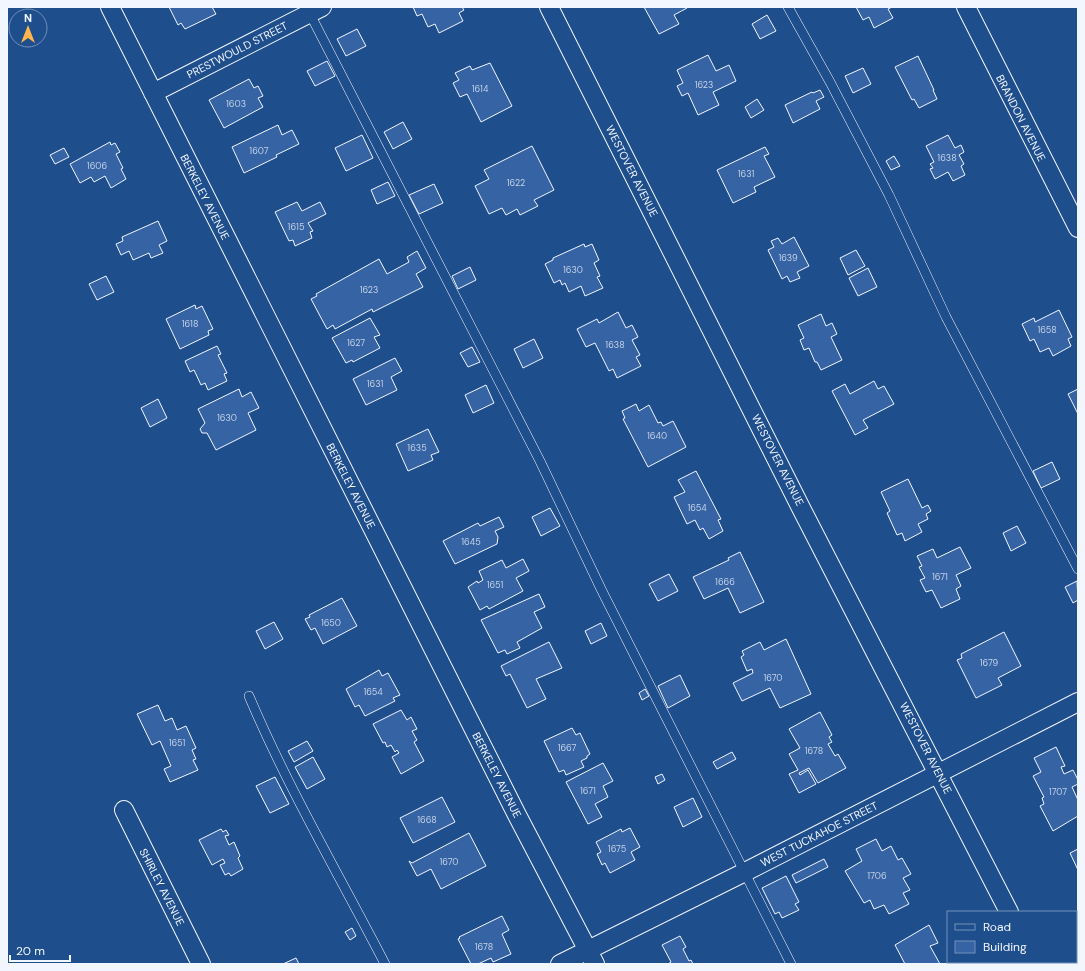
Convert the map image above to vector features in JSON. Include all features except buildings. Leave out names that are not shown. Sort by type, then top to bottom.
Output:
[{"type":"street","name":"BERKELEY AVENUE","points":[[110,7],[485,751],[592,957]]},
{"type":"street","name":"WESTOVER AVENUE","points":[[549,7],[802,508],[1009,911]]},
{"type":"street","name":"BRANDON AVENUE","points":[[966,7],[1078,228]]},
{"type":"street","name":"PRESTWOULD STREET","points":[[153,93],[312,9]]},
{"type":"street","name":"WEST TUCKAHOE STREET","points":[[560,964],[592,957],[745,872],[938,772],[1078,702]]},
{"type":"street","name":"SHIRLEY AVENUE","points":[[124,810],[201,964]]},
{"type":"lane","points":[[788,7],[830,82],[889,195],[946,317],[1078,569]]},
{"type":"lane","points":[[312,9],[536,454],[602,591],[791,964]]},
{"type":"lane","points":[[249,696],[268,740],[304,813],[385,964]]}]
